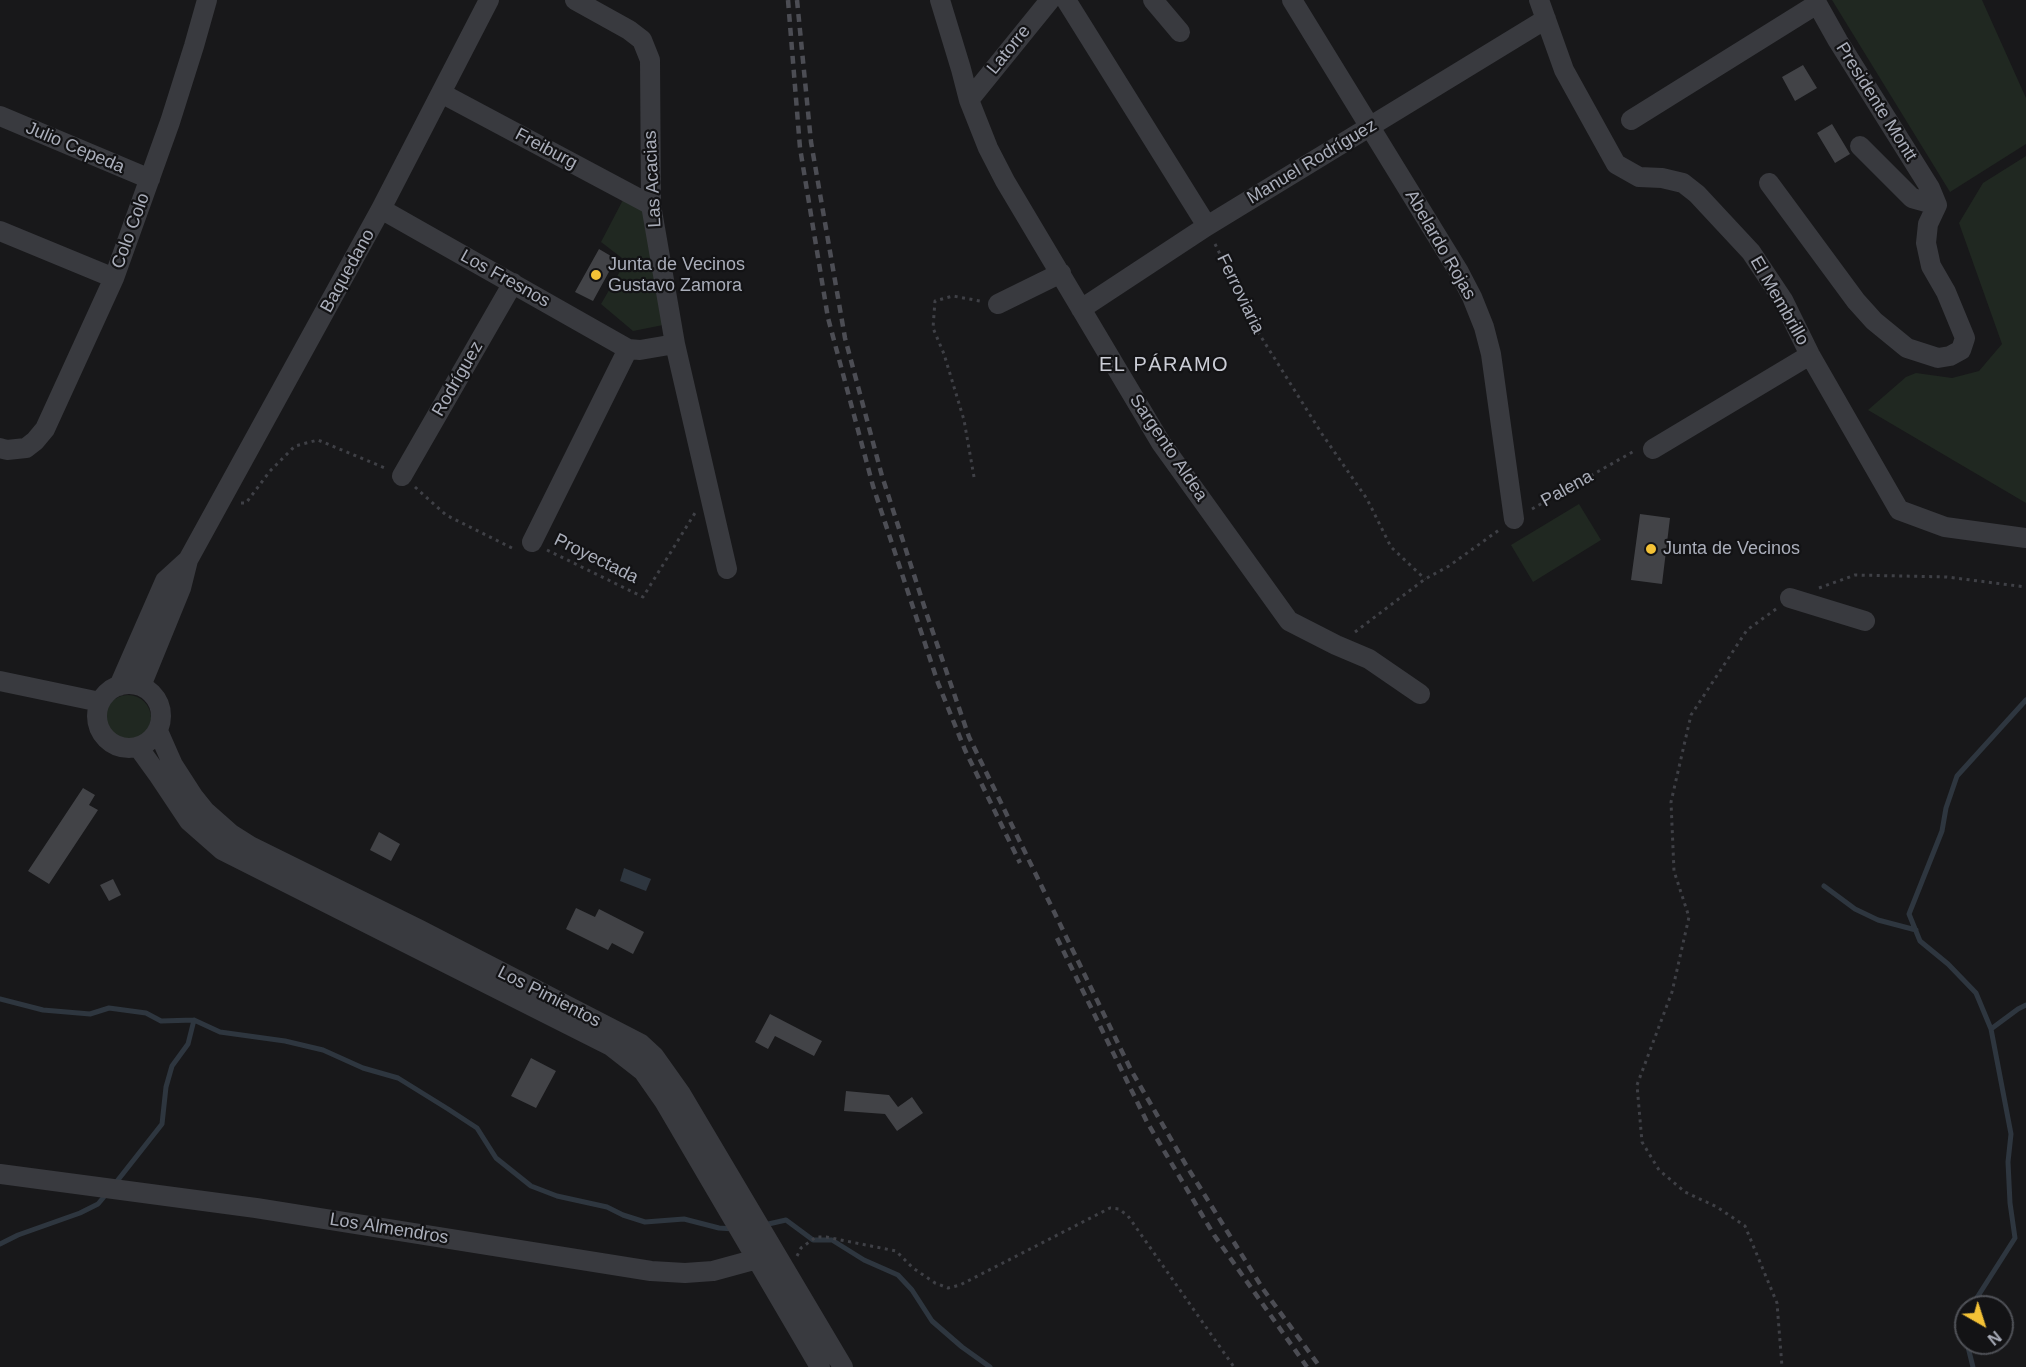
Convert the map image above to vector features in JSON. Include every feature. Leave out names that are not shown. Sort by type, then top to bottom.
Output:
[{"type":"street","name":"Colo Colo","points":[[0,448],[7,450],[26,448],[45,429],[114,278],[150,179],[207,0]]},
{"type":"street","name":"Baquedano","points":[[189,560],[381,209],[489,0]]},
{"type":"street","name":"Las Acacias","points":[[575,0],[629,30],[642,40],[648,51],[650,60],[651,205],[675,344],[727,569]]},
{"type":"street","name":"Sargento Aldea","points":[[940,0],[969,100],[992,156],[1161,443],[1289,621],[1369,659],[1420,694]]},
{"type":"street","name":"Latorre","points":[[969,100],[1050,0]]},
{"type":"street","points":[[1066,0],[1207,226]]},
{"type":"street","points":[[1153,0],[1180,32]]},
{"type":"street","name":"Abelardo Rojas","points":[[1292,0],[1459,272],[1472,297],[1484,327],[1493,365],[1514,519]]},
{"type":"street","points":[[1631,120],[1816,2]]},
{"type":"street","name":"Presidente Montt","points":[[1816,2],[1930,188],[1937,205]]},
{"type":"street","name":"Manuel Rodríguez","points":[[1081,309],[1207,226],[1370,127],[1545,7]]},
{"type":"street","name":"El Membrillo","points":[[1545,7],[1564,70],[1616,164],[1639,177],[1662,178],[1683,183],[1697,194],[1751,252],[1782,300],[1810,355],[1899,510],[1945,526],[2026,538]]},
{"type":"street","name":"Freiburg","points":[[441,93],[651,205]]},
{"type":"street","name":"Julio Cepeda","points":[[0,116],[150,179]]},
{"type":"street","points":[[1769,183],[1856,301],[1874,321],[1907,348],[1938,358],[1950,356],[1961,350],[1965,338],[1946,292],[1931,266],[1926,243],[1928,224],[1937,205],[1912,198],[1860,146]]},
{"type":"street","name":"Los Fresnos","points":[[381,209],[628,349]]},
{"type":"street","points":[[0,231],[114,278]]},
{"type":"street","points":[[998,304],[1061,273]]},
{"type":"street","name":"Rodríguez","points":[[402,476],[513,282]]},
{"type":"street","points":[[532,542],[628,349],[640,350],[675,344]]},
{"type":"street","points":[[1653,449],[1810,355]]},
{"type":"street","points":[[119,686],[165,581],[189,560]]},
{"type":"street","points":[[141,686],[182,588],[189,560]]},
{"type":"street","points":[[1790,598],[1865,621]]},
{"type":"street","points":[[0,681],[100,702]]},
{"type":"street","points":[[130,684],[141,686],[155,697],[159,705],[161,722],[158,731],[153,738],[138,747],[128,749],[117,747],[101,733],[97,723],[100,702],[108,692],[119,686],[130,684]]},
{"type":"street","name":"Los Pimientos","points":[[158,731],[173,765],[205,811],[218,824],[250,846],[420,930],[641,1044],[654,1056],[668,1074],[843,1367]]},
{"type":"street","name":"Los Pimientos","points":[[138,747],[189,821],[222,850],[611,1046],[631,1059],[644,1071],[664,1101],[820,1367]]},
{"type":"street","name":"Los Almendros","points":[[0,1174],[256,1208],[651,1271],[685,1273],[713,1271],[775,1253]]},
{"type":"path","name":"Ferroviaria","points":[[1207,226],[1258,332],[1322,434],[1367,499],[1391,547],[1425,579]]},
{"type":"path","points":[[974,477],[964,420],[945,354],[933,328],[935,300],[953,296],[998,304]]},
{"type":"path","name":"Proyectada","points":[[222,502],[246,503],[270,471],[295,446],[318,440],[402,476],[446,515],[519,551],[532,542],[643,597],[708,491]]},
{"type":"path","name":"Palena","points":[[1336,645],[1425,579],[1449,566],[1514,519],[1642,447],[1653,449]]},
{"type":"path","points":[[1782,1367],[1777,1303],[1745,1226],[1717,1207],[1685,1192],[1659,1170],[1642,1142],[1637,1085],[1672,992],[1689,917],[1674,871],[1671,802],[1690,715],[1747,630],[1790,598],[1855,575],[1947,577],[2026,587]]},
{"type":"path","points":[[788,1275],[801,1248],[816,1237],[826,1237],[896,1251],[913,1268],[935,1283],[948,1288],[960,1285],[1110,1208],[1119,1209],[1128,1216],[1234,1367]]},
{"type":"shaded area","points":[[1832,0],[1982,0],[2026,98],[2026,144],[1950,192]]},
{"type":"shaded area","points":[[2026,156],[2026,503],[1868,410],[1906,377],[1916,373],[1952,378],[1979,371],[2002,344],[1959,223],[1983,183]]},
{"type":"shaded area","points":[[624,198],[646,212],[663,325],[633,331],[601,304],[626,261],[601,242]]},
{"type":"shaded area","points":[[1579,504],[1601,540],[1533,582],[1511,545]]},
{"type":"shaded area","points":[[128,695],[144,702],[151,718],[144,734],[128,741],[112,734],[105,718],[112,702]]},
{"type":"shaded area","points":[[624,868],[651,879],[646,891],[620,881]]},
{"type":"building","points":[[1803,65],[1817,88],[1795,101],[1782,77]]},
{"type":"building","points":[[1832,124],[1850,154],[1835,163],[1817,133]]},
{"type":"building","name":"Junta de Vecinos Gustavo Zamora","points":[[599,249],[616,259],[593,301],[575,292]]},
{"type":"building","name":"Junta de Vecinos","points":[[1640,514],[1670,518],[1662,584],[1631,580]]},
{"type":"building","points":[[83,788],[95,795],[89,805],[98,810],[49,884],[28,871]]},
{"type":"building","points":[[379,832],[400,844],[391,861],[370,850]]},
{"type":"building","points":[[113,879],[121,895],[109,901],[100,885]]},
{"type":"building","points":[[576,908],[595,917],[599,909],[644,932],[633,954],[612,943],[608,950],[566,929]]},
{"type":"building","points":[[770,1014],[822,1041],[814,1056],[775,1036],[768,1049],[755,1042]]},
{"type":"building","points":[[531,1058],[556,1071],[536,1108],[511,1096]]},
{"type":"building","points":[[846,1091],[889,1095],[898,1107],[912,1097],[923,1113],[897,1131],[885,1114],[844,1111]]},
{"type":"waterway","points":[[1979,1295],[2015,1238],[2008,1162],[2011,1134],[1991,1029],[1976,993],[1948,964],[1920,941],[1909,914],[1942,831],[1946,808],[1957,776],[2026,700]]},
{"type":"waterway","points":[[1824,886],[1855,909],[1878,920],[1916,930]]},
{"type":"waterway","points":[[0,999],[43,1010],[90,1014],[109,1008],[146,1013],[161,1021],[194,1020],[220,1032],[285,1041],[323,1050],[363,1068],[398,1078],[448,1109],[477,1128],[496,1158],[531,1186],[557,1196],[607,1207],[645,1222],[684,1219],[719,1228],[734,1229]]},
{"type":"waterway","points":[[1991,1029],[2026,1005]]},
{"type":"waterway","points":[[114,1185],[162,1124],[166,1087],[172,1066],[188,1044],[194,1020]]},
{"type":"waterway","points":[[0,1244],[18,1235],[80,1213],[98,1204],[108,1192]]},
{"type":"waterway","points":[[764,1225],[786,1220],[813,1240],[832,1240],[864,1260],[898,1275],[912,1290],[932,1321],[990,1367]]},
{"type":"waterway","points":[[1970,1355],[1973,1367]]},
{"type":"railway","points":[[788,0],[800,148],[828,318],[873,486],[938,683],[965,750],[1020,863]]},
{"type":"railway","points":[[797,0],[811,142],[845,338],[882,476],[969,737],[1131,1070],[1186,1165],[1263,1289],[1320,1367]]},
{"type":"railway","points":[[1057,938],[1147,1122],[1214,1235],[1307,1367]]},
{"type":"place","name":"Junta de Vecinos Gustavo Zamora","points":[[596,275]]},
{"type":"place","name":"Junta de Vecinos","points":[[1651,549]]},
{"type":"district","name":"EL PÁRAMO","points":[[1164,365]]}]
